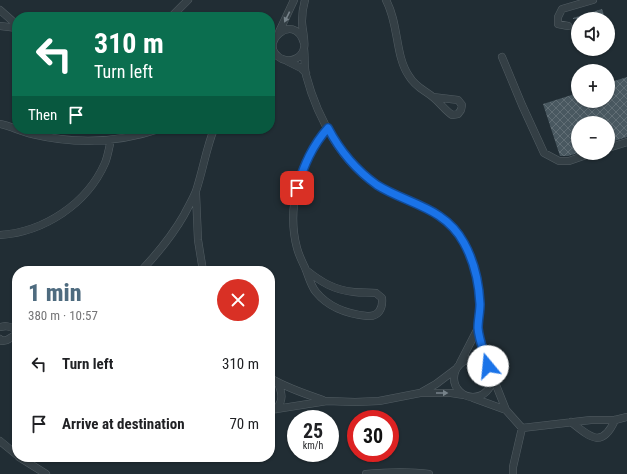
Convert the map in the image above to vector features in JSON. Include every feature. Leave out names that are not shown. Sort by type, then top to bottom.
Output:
[{"type":"street","points":[[176,12],[188,0]]},
{"type":"street","points":[[275,42],[294,0]]},
{"type":"street","points":[[305,0],[302,21],[306,73],[313,96],[328,128],[344,154],[362,173],[384,189],[430,209],[449,224],[464,241],[478,284],[480,304],[478,328],[488,366],[506,410],[522,428]]},
{"type":"street","points":[[386,0],[395,23],[406,71],[419,88],[433,97]]},
{"type":"street","points":[[568,26],[558,24],[558,17],[562,9],[593,0]]},
{"type":"street","points":[[0,21],[2,12],[12,20]]},
{"type":"street","points":[[0,26],[12,27]]},
{"type":"street","points":[[275,38],[287,29],[292,29],[300,34],[304,45],[303,52],[296,59],[275,59]]},
{"type":"street","points":[[275,51],[278,56],[301,68],[306,73]]},
{"type":"street","points":[[502,57],[544,153],[559,161],[572,160]]},
{"type":"street","points":[[0,124],[12,128]]},
{"type":"street","points":[[306,270],[330,286],[355,292],[376,293],[382,298],[382,306],[377,314],[370,316],[358,315],[340,310],[324,301],[316,292],[306,270],[297,249],[294,236],[293,217],[297,188],[306,162],[318,140],[328,128]]},
{"type":"street","points":[[30,134],[52,138],[90,141],[111,140],[141,134]]},
{"type":"street","points":[[202,266],[198,240],[196,192],[202,165],[212,134]]},
{"type":"street","points":[[0,234],[32,228],[60,215],[73,205],[85,194],[96,179],[105,163],[111,140]]},
{"type":"street","points":[[615,146],[627,142]]},
{"type":"street","points":[[146,266],[173,233],[196,192]]},
{"type":"street","points":[[185,213],[197,217]]},
{"type":"street","points":[[0,327],[6,326],[12,328]]},
{"type":"street","points":[[478,328],[458,366],[454,381],[456,387],[467,396],[506,410]]},
{"type":"street","points":[[0,339],[2,341],[12,337]]},
{"type":"street","points":[[420,393],[436,384],[464,360],[475,358],[488,366]]},
{"type":"street","points":[[275,409],[326,401],[379,401],[420,393],[451,393],[475,397],[486,392],[490,387],[492,375]]},
{"type":"street","points":[[275,381],[307,395],[326,401]]},
{"type":"street","points":[[275,408],[280,404],[282,396],[278,383]]},
{"type":"street","points":[[522,428],[571,422],[615,420],[627,416]]},
{"type":"street","points":[[571,422],[588,435],[602,438],[611,430],[615,420]]},
{"type":"street","points":[[513,474],[522,428]]},
{"type":"street","points":[[0,441],[12,451]]},
{"type":"street","points":[[27,462],[46,474]]},
{"type":"street","points":[[366,474],[394,471],[429,474]]},
{"type":"building","points":[[602,9],[603,12],[592,12]]},
{"type":"building","points":[[627,77],[627,137],[615,141],[615,116],[571,116],[571,155],[560,156],[543,104],[571,95],[571,108],[615,108],[615,81]]},
{"type":"route","points":[[297,188],[312,150],[328,128],[336,143],[351,163],[369,179],[384,189],[430,209],[449,224],[464,241],[474,268],[478,284],[480,304],[478,328],[488,366]]}]
